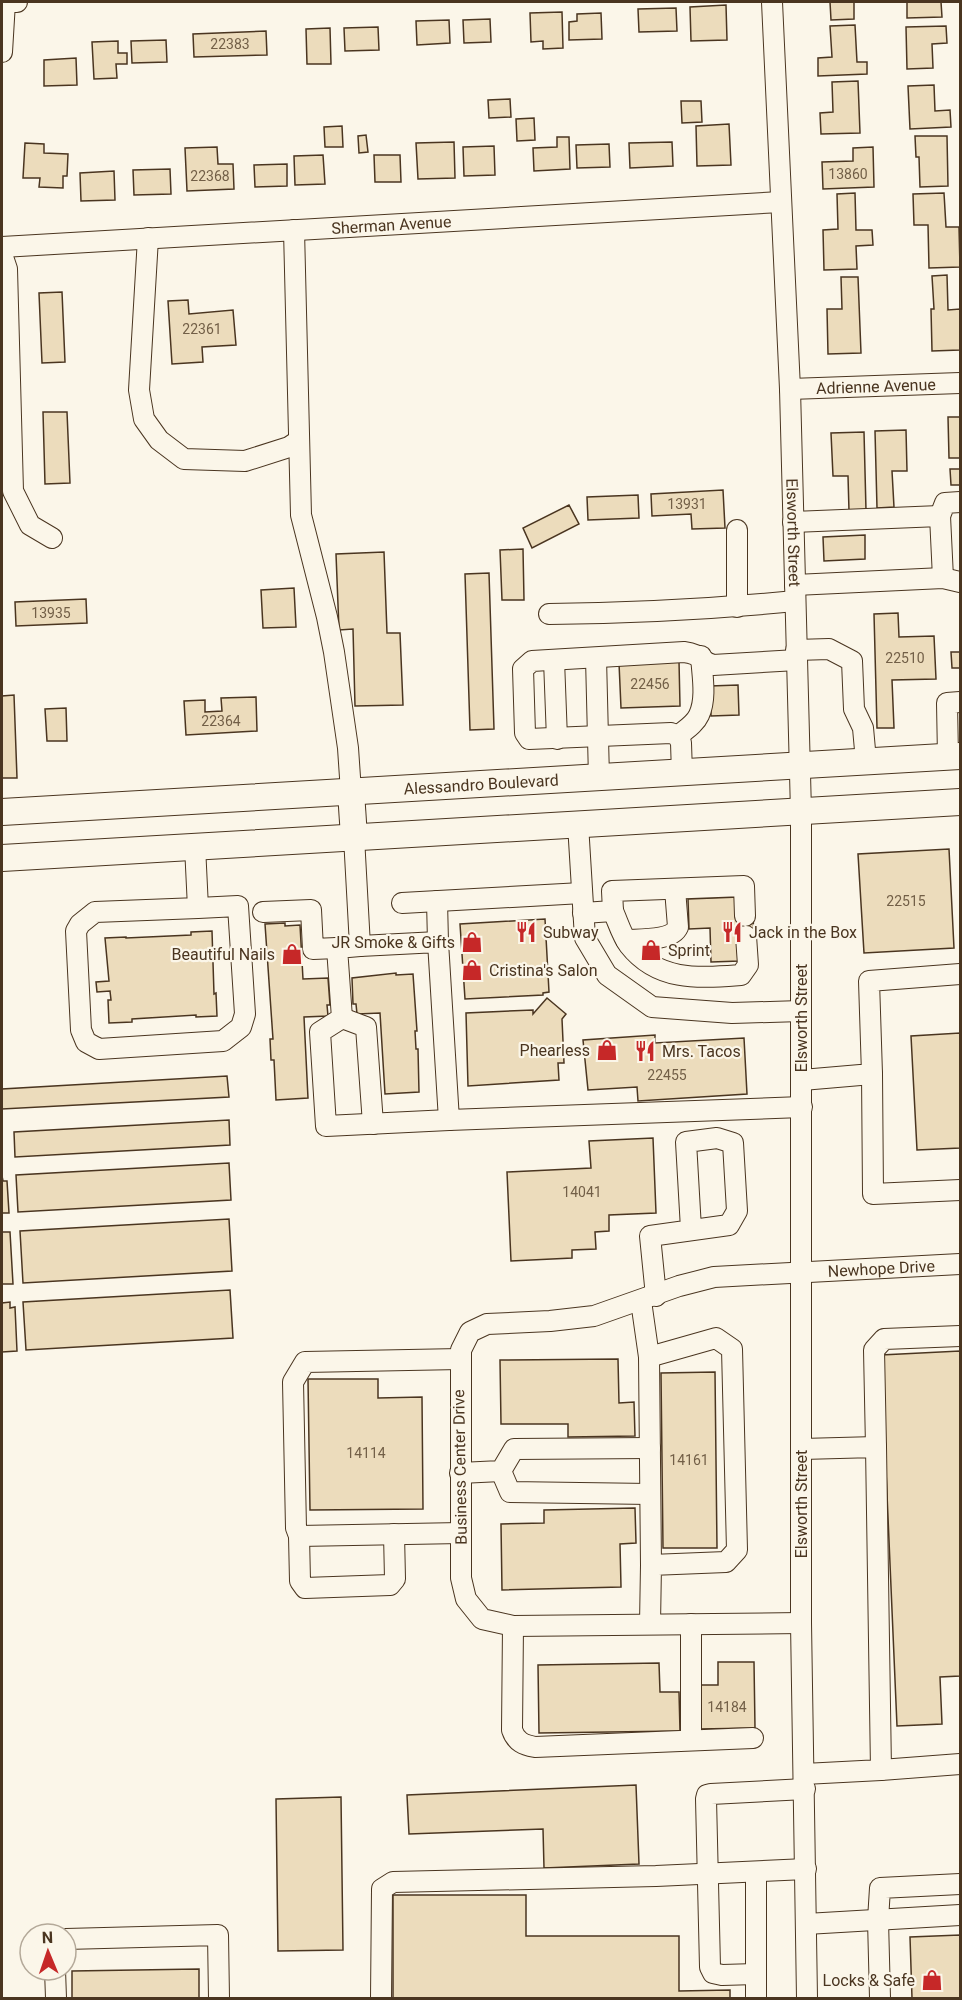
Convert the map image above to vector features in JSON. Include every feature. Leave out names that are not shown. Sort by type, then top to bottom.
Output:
[{"type":"main road","name":"Alessandro Boulevard","points":[[5,813],[954,756]]},
{"type":"main road","points":[[351,792],[354,837]]},
{"type":"main road","points":[[2,858],[960,802]]},
{"type":"street","points":[[2,52],[5,2],[17,2]]},
{"type":"street","name":"Elsworth Street","points":[[772,2],[790,389],[801,812],[801,1623],[807,1998]]},
{"type":"street","name":"Sherman Avenue","points":[[2,247],[781,202]]},
{"type":"street","points":[[294,230],[301,515],[332,640],[347,737],[351,792]]},
{"type":"street","points":[[148,238],[139,390],[144,419],[159,440],[184,459],[245,461],[289,447],[298,441]]},
{"type":"street","points":[[2,254],[8,269],[13,490],[30,525],[52,538]]},
{"type":"street","name":"Adrienne Avenue","points":[[790,389],[960,383]]},
{"type":"street","points":[[549,614],[603,614],[737,607],[795,593],[952,580],[940,516],[945,503],[960,502]]},
{"type":"street","points":[[793,522],[940,516]]},
{"type":"street","points":[[737,530],[737,607]]},
{"type":"street","points":[[682,773],[681,743],[678,736],[670,733],[529,739],[525,733],[523,669],[532,661],[684,652],[701,656],[705,663],[713,664],[797,655],[829,649],[852,661],[854,709],[863,728],[866,761]]},
{"type":"street","points":[[678,736],[699,716],[703,697],[701,656]]},
{"type":"street","points":[[596,658],[599,778]]},
{"type":"street","points":[[554,660],[557,739]]},
{"type":"street","points":[[954,756],[947,703],[960,702]]},
{"type":"street","points":[[578,824],[585,938],[607,975],[652,1007],[732,1013],[801,1011]]},
{"type":"street","points":[[354,837],[360,946]]},
{"type":"street","points":[[195,846],[198,908]]},
{"type":"street","points":[[745,916],[744,886],[612,891],[613,911],[627,944],[649,965],[676,975],[706,977],[741,975],[748,965],[746,936]]},
{"type":"street","points":[[626,940],[668,936],[676,931],[678,927],[675,888]]},
{"type":"street","points":[[402,903],[582,893]]},
{"type":"street","points":[[437,901],[449,1120]]},
{"type":"street","points":[[238,906],[245,1014],[241,1026],[223,1041],[99,1049],[86,1042],[81,1030],[76,931],[80,924],[95,912],[198,908],[238,906]]},
{"type":"street","points":[[263,912],[310,910],[313,950],[438,942]]},
{"type":"street","points":[[583,913],[613,911]]},
{"type":"street","points":[[337,948],[342,1018]]},
{"type":"street","points":[[960,974],[869,981],[873,1194],[960,1190]]},
{"type":"street","points":[[342,1018],[320,1032],[326,1126],[801,1107]]},
{"type":"street","points":[[342,1018],[366,1027],[373,1124]]},
{"type":"street","points":[[802,1080],[872,1074]]},
{"type":"street","points":[[650,1624],[648,1298],[650,1236],[729,1225],[737,1211],[733,1143],[717,1138],[686,1142],[691,1229]]},
{"type":"street","name":"Newhope Drive","points":[[802,1274],[960,1264]]},
{"type":"street","name":"Business Center Drive","points":[[801,1623],[513,1626],[482,1619],[466,1599],[461,1578],[460,1359],[461,1350],[470,1332],[487,1324],[594,1316],[679,1286],[714,1277],[802,1274]]},
{"type":"street","points":[[881,1770],[874,1350],[884,1339],[960,1336]]},
{"type":"street","points":[[649,1357],[716,1338],[732,1349],[737,1550],[726,1562],[651,1565]]},
{"type":"street","points":[[394,1534],[395,1579],[390,1585],[305,1588],[300,1581],[293,1382],[305,1362],[460,1359]]},
{"type":"street","points":[[802,1449],[876,1447]]},
{"type":"street","points":[[501,1471],[514,1449],[650,1448]]},
{"type":"street","points":[[460,1473],[501,1471]]},
{"type":"street","points":[[501,1471],[510,1492],[650,1494]]},
{"type":"street","points":[[298,1532],[461,1533]]},
{"type":"street","points":[[691,1624],[691,1740]]},
{"type":"street","points":[[513,1626],[512,1730],[515,1738],[525,1745],[535,1747],[753,1738]]},
{"type":"street","points":[[756,1974],[722,1975],[713,1973],[710,1967],[707,1796],[881,1770],[960,1764]]},
{"type":"street","points":[[381,1998],[382,1889],[393,1882],[709,1874],[806,1869]]},
{"type":"street","points":[[756,1872],[756,1998]]},
{"type":"street","points":[[880,1998],[878,1920],[880,1887],[960,1884]]},
{"type":"street","points":[[807,1924],[960,1916]]},
{"type":"street","points":[[78,1939],[218,1935],[219,1998]]},
{"type":"street","points":[[55,1982],[56,1998]]},
{"type":"building","points":[[830,2],[854,2],[854,19],[831,20]]},
{"type":"building","points":[[907,2],[941,2],[942,17],[907,18]]},
{"type":"building","points":[[726,5],[727,40],[691,41],[690,7]]},
{"type":"building","points":[[676,8],[677,31],[639,32],[638,9]]},
{"type":"building","points":[[562,12],[563,48],[543,49],[543,41],[531,42],[530,13]]},
{"type":"building","points":[[601,13],[602,39],[569,40],[569,22],[577,21],[577,14]]},
{"type":"building","points":[[490,19],[491,42],[464,43],[463,20]]},
{"type":"building","points":[[449,20],[450,43],[417,45],[416,21]]},
{"type":"building","points":[[855,25],[857,62],[867,62],[867,74],[818,76],[818,58],[832,57],[830,26]]},
{"type":"building","points":[[946,26],[947,43],[932,44],[933,68],[907,69],[906,27]]},
{"type":"building","points":[[378,27],[379,50],[345,51],[344,28]]},
{"type":"building","points":[[330,28],[331,64],[307,64],[306,29]]},
{"type":"building","points":[[266,31],[267,55],[194,57],[193,34]]},
{"type":"building","points":[[166,40],[167,62],[132,63],[131,41]]},
{"type":"building","points":[[118,41],[118,53],[127,53],[127,64],[116,64],[117,78],[94,79],[92,42]]},
{"type":"building","points":[[76,58],[77,85],[44,86],[44,60]]},
{"type":"building","points":[[858,81],[860,133],[821,134],[820,113],[833,112],[832,82]]},
{"type":"building","points":[[934,85],[935,111],[950,110],[951,127],[910,129],[908,86]]},
{"type":"building","points":[[510,99],[511,117],[489,118],[488,100]]},
{"type":"building","points":[[681,101],[701,101],[702,122],[682,123]]},
{"type":"building","points":[[534,118],[535,140],[517,141],[516,119]]},
{"type":"building","points":[[729,124],[731,165],[697,166],[696,126]]},
{"type":"building","points":[[342,126],[343,147],[325,147],[324,127]]},
{"type":"building","points":[[366,135],[368,152],[359,153],[358,136]]},
{"type":"building","points":[[915,136],[947,136],[948,186],[920,187],[919,157],[916,157]]},
{"type":"building","points":[[557,137],[569,137],[570,169],[534,171],[533,148],[557,147]]},
{"type":"building","points":[[454,142],[455,178],[418,179],[416,143]]},
{"type":"building","points":[[672,142],[673,166],[630,168],[629,143]]},
{"type":"building","points":[[25,143],[44,144],[44,153],[68,154],[67,176],[63,176],[63,188],[39,187],[40,178],[23,178]]},
{"type":"building","points":[[609,144],[610,167],[577,168],[576,145]]},
{"type":"building","points":[[494,146],[495,175],[464,176],[463,147]]},
{"type":"building","points":[[217,147],[218,164],[233,164],[234,189],[187,191],[185,148]]},
{"type":"building","points":[[873,147],[874,187],[823,189],[822,162],[853,161],[853,148]]},
{"type":"building","points":[[323,155],[325,184],[295,185],[294,156]]},
{"type":"building","points":[[374,155],[400,155],[401,182],[375,182]]},
{"type":"building","points":[[287,164],[287,186],[255,187],[254,165]]},
{"type":"building","points":[[170,169],[171,194],[134,195],[133,170]]},
{"type":"building","points":[[114,171],[115,200],[81,201],[80,173]]},
{"type":"building","points":[[855,193],[856,230],[872,230],[873,245],[856,246],[857,269],[824,270],[823,230],[838,229],[837,194]]},
{"type":"building","points":[[944,193],[946,227],[959,227],[960,267],[929,268],[928,225],[914,225],[913,194]]},
{"type":"building","points":[[947,275],[948,310],[960,309],[960,350],[932,351],[931,309],[934,309],[932,276]]},
{"type":"building","points":[[841,277],[858,277],[861,353],[828,354],[827,309],[842,309]]},
{"type":"building","points":[[62,292],[65,362],[42,363],[39,293]]},
{"type":"building","points":[[188,300],[189,314],[233,310],[236,345],[202,347],[203,362],[172,364],[168,301]]},
{"type":"building","points":[[43,412],[67,412],[70,483],[45,484]]},
{"type":"building","points":[[948,417],[960,417],[960,458],[949,458]]},
{"type":"building","points":[[906,430],[907,471],[892,471],[894,507],[877,508],[875,431]]},
{"type":"building","points":[[864,432],[866,510],[849,511],[848,476],[833,476],[831,433]]},
{"type":"building","points":[[950,469],[960,469],[960,485],[951,485]]},
{"type":"building","points":[[723,490],[725,528],[692,529],[691,514],[652,516],[651,494]]},
{"type":"building","points":[[638,495],[639,518],[588,520],[587,497]]},
{"type":"building","points":[[569,505],[579,524],[532,548],[523,528]]},
{"type":"building","points":[[865,535],[865,559],[824,561],[823,537]]},
{"type":"building","points":[[523,549],[524,600],[502,600],[500,550]]},
{"type":"building","points":[[384,552],[387,633],[400,633],[403,705],[355,706],[353,629],[339,630],[336,554]]},
{"type":"building","points":[[489,573],[494,729],[470,730],[465,574]]},
{"type":"building","points":[[294,588],[296,627],[263,628],[261,590]]},
{"type":"building","points":[[86,599],[87,623],[16,626],[15,602]]},
{"type":"building","points":[[898,613],[899,637],[934,636],[936,679],[892,680],[894,728],[877,728],[874,614]]},
{"type":"building","points":[[951,652],[960,652],[960,668],[952,668]]},
{"type":"building","points":[[679,661],[680,706],[621,708],[619,663]]},
{"type":"building","points":[[738,685],[739,715],[711,716],[710,686]]},
{"type":"building","points":[[14,695],[17,778],[2,778],[2,696]]},
{"type":"building","points":[[256,697],[257,731],[186,735],[184,701],[205,700],[205,712],[222,711],[221,698]]},
{"type":"building","points":[[66,708],[67,741],[47,741],[45,709]]},
{"type":"building","points":[[949,849],[954,948],[864,953],[858,854]]},
{"type":"building","name":"Jack in the Box","points":[[739,897],[753,917],[754,935],[740,961],[711,962],[710,928],[689,929],[688,899]]},
{"type":"building","points":[[545,919],[549,992],[543,995],[465,999],[460,924]]},
{"type":"building","points":[[285,923],[285,926],[300,925],[303,979],[328,978],[330,1005],[327,1005],[328,1016],[304,1017],[308,1098],[276,1100],[274,1060],[271,1060],[270,1039],[273,1039],[265,924]]},
{"type":"building","points":[[212,931],[217,1016],[132,1019],[132,1022],[109,1023],[110,991],[97,992],[96,982],[109,981],[105,938],[191,935],[191,932]]},
{"type":"building","points":[[396,973],[396,975],[413,974],[419,1092],[385,1094],[380,1013],[357,1014],[356,1004],[353,1004],[352,978]]},
{"type":"building","points":[[547,998],[566,1014],[562,1019],[564,1063],[558,1063],[559,1080],[468,1086],[466,1013],[533,1010],[533,1014]]},
{"type":"building","points":[[960,1033],[960,1148],[917,1150],[911,1036]]},
{"type":"building","points":[[655,1035],[655,1043],[744,1038],[747,1094],[638,1101],[637,1087],[588,1090],[583,1040]]},
{"type":"building","points":[[227,1076],[229,1097],[2,1109],[2,1089]]},
{"type":"building","points":[[229,1120],[230,1145],[15,1157],[14,1132]]},
{"type":"building","points":[[653,1138],[656,1213],[609,1215],[609,1231],[595,1232],[596,1249],[572,1250],[572,1258],[511,1261],[507,1172],[591,1168],[589,1141]]},
{"type":"building","points":[[229,1163],[231,1200],[18,1212],[16,1175]]},
{"type":"building","points":[[2,1176],[3,1181],[7,1181],[9,1213],[2,1213]]},
{"type":"building","points":[[229,1219],[232,1271],[23,1283],[20,1231]]},
{"type":"building","points":[[2,1232],[10,1232],[13,1284],[2,1284]]},
{"type":"building","points":[[230,1290],[233,1338],[26,1350],[23,1302]]},
{"type":"building","points":[[10,1302],[10,1308],[15,1307],[17,1351],[2,1352],[2,1303]]},
{"type":"building","points":[[960,1351],[960,1676],[940,1677],[942,1724],[897,1726],[881,1355]]},
{"type":"building","points":[[618,1359],[619,1403],[634,1402],[635,1436],[568,1437],[568,1424],[501,1424],[500,1360]]},
{"type":"building","points":[[715,1372],[717,1548],[663,1548],[661,1373]]},
{"type":"building","points":[[308,1379],[378,1379],[378,1398],[422,1397],[423,1509],[310,1510]]},
{"type":"building","points":[[635,1508],[636,1543],[620,1544],[621,1587],[502,1590],[501,1524],[544,1523],[544,1510]]},
{"type":"building","points":[[718,1662],[754,1662],[755,1728],[699,1729],[699,1685],[718,1685]]},
{"type":"building","points":[[659,1663],[660,1692],[679,1692],[680,1731],[539,1733],[538,1665]]},
{"type":"building","points":[[636,1785],[639,1864],[544,1868],[543,1829],[409,1834],[407,1795]]},
{"type":"building","points":[[341,1797],[343,1950],[278,1951],[276,1799]]},
{"type":"building","points":[[393,1895],[526,1895],[526,1936],[679,1936],[679,1991],[730,1990],[730,1998],[393,1998]]},
{"type":"building","points":[[960,1935],[960,1998],[912,1998],[910,1937]]},
{"type":"building","points":[[199,1969],[199,1998],[72,1998],[72,1982],[78,1982],[78,1971]]},
{"type":"place","name":"Subway","points":[[526,932]]},
{"type":"place","name":"Jack in the Box","points":[[732,932]]},
{"type":"place","name":"JR Smoke & Gifts","points":[[472,942]]},
{"type":"place","name":"Sprint","points":[[651,950]]},
{"type":"place","name":"Beautiful Nails","points":[[292,954]]},
{"type":"place","name":"Cristina's Salon","points":[[472,970]]},
{"type":"place","name":"Phearless","points":[[607,1050]]},
{"type":"place","name":"Mrs. Tacos","points":[[645,1051]]},
{"type":"place","name":"Locks & Safe","points":[[932,1980]]}]
